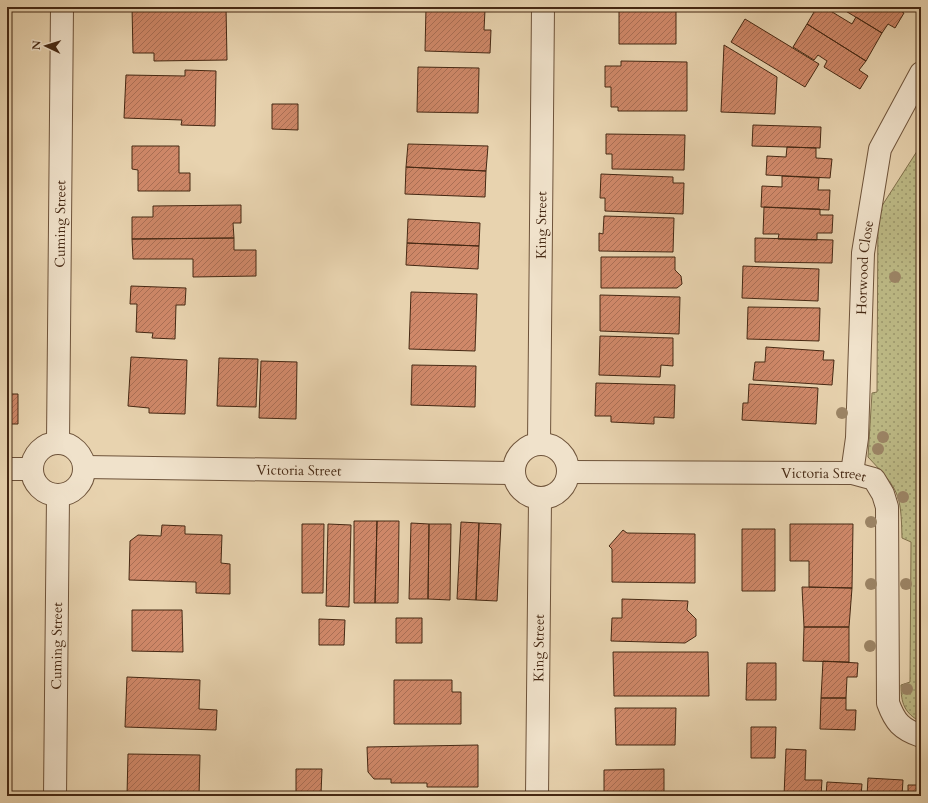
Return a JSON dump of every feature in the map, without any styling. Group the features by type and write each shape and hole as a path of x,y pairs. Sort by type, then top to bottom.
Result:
{"street":[{"name":"Cuming Street","path":"58,442 62,7"},
{"name":"King Street","path":"538,443 544,7"},
{"name":"Horwood Close","path":"852,473 857,438 863,253 880,150 921,73"},
{"path":"58,442 71,445 81,454 85,467 82,481 72,492 58,496 44,492 34,482 31,469 34,455 45,445 58,442"},
{"path":"538,443 554,446 564,454 570,472 566,484 555,496 540,499 529,496 518,486 513,473 515,462 524,449 538,443"},
{"name":"Victoria Street","path":"85,467 513,473"},
{"path":"7,469 31,469"},
{"name":"Victoria Street","path":"570,472 852,473 874,479 883,494 887,507 888,703 894,718 909,732 921,736"},
{"name":"Cuming Street","path":"55,796 58,496"},
{"name":"King Street","path":"537,796 540,499"}],"shaded area":[{"path":"921,145 921,722 915,719 907,711 903,702 901,691 901,685 910,682 911,542 902,538 901,511 899,501 892,485 868,457 872,393 877,392 878,212"}],"building":[{"path":"132,7 226,7 227,60 154,61 154,53 133,53"},
{"path":"619,7 676,7 676,44 619,44"},
{"path":"817,7 824,7 852,24 856,17 882,33 866,61 807,24"},
{"path":"839,7 894,7 904,13 895,28 888,24 882,33"},
{"path":"426,8 485,10 484,30 491,30 490,53 425,51"},
{"path":"745,19 819,64 805,87 731,42"},
{"path":"807,24 866,61 859,70 868,76 860,89 824,67 827,61 818,55 814,60 793,47"},
{"path":"724,45 777,77 775,114 721,112"},
{"path":"7,46 10,46 10,72 7,72"},
{"path":"621,61 687,62 687,111 618,111 618,107 611,107 611,87 605,87 605,66 621,66"},
{"path":"418,67 479,68 478,113 417,112"},
{"path":"185,70 216,71 215,126 181,125 182,120 124,118 126,75 185,76"},
{"path":"272,104 298,104 298,130 272,129"},
{"path":"753,125 821,127 820,148 752,146"},
{"path":"606,134 685,135 684,170 612,169 612,154 606,154"},
{"path":"408,144 488,146 486,171 406,167"},
{"path":"132,146 179,146 179,173 190,173 190,191 138,191 138,170 132,169"},
{"path":"787,147 816,148 816,158 832,159 830,178 766,175 767,156 786,157"},
{"path":"406,167 486,171 485,197 405,194"},
{"path":"601,174 673,177 673,183 684,183 683,214 605,211 605,198 600,198"},
{"path":"782,176 819,178 818,190 830,190 829,210 761,207 762,186 782,187"},
{"path":"241,205 241,223 233,223 234,238 132,239 132,217 153,217 153,206"},
{"path":"764,207 820,209 820,215 833,215 832,233 817,233 817,240 778,239 779,234 763,234"},
{"path":"604,216 674,218 673,252 599,251 599,233 603,234"},
{"path":"408,219 480,223 479,246 407,243"},
{"path":"234,238 234,250 256,250 256,276 193,277 193,259 133,259 132,239"},
{"path":"755,238 833,240 832,263 755,262"},
{"path":"407,243 479,246 478,269 406,265"},
{"path":"601,257 675,257 675,270 681,276 682,284 677,288 601,288"},
{"path":"743,266 819,269 818,301 742,298"},
{"path":"131,286 186,288 185,305 176,305 175,339 152,338 153,333 136,332 137,304 130,304"},
{"path":"411,292 477,294 475,351 409,349"},
{"path":"600,295 680,297 679,334 600,331"},
{"path":"748,307 820,308 819,341 747,339"},
{"path":"600,336 673,338 673,366 661,365 660,377 599,375"},
{"path":"766,347 824,351 823,360 834,360 832,385 753,380 755,362 765,362"},
{"path":"131,357 187,360 185,414 149,413 149,408 128,406"},
{"path":"219,358 258,359 256,407 217,406"},
{"path":"261,361 297,362 296,419 259,418"},
{"path":"412,365 476,366 475,407 411,405"},
{"path":"596,383 675,385 674,418 654,417 654,424 611,422 611,416 595,416"},
{"path":"749,384 818,388 816,424 742,420 743,403 748,403"},
{"path":"7,394 18,394 18,424 7,424"},
{"path":"354,521 377,521 375,603 354,603"},
{"path":"377,521 399,521 398,603 375,603"},
{"path":"461,522 479,523 476,600 457,599"},
{"path":"411,523 429,524 428,599 409,599"},
{"path":"479,523 501,524 497,601 476,600"},
{"path":"302,524 324,524 323,593 302,593"},
{"path":"328,524 351,525 349,607 326,606"},
{"path":"429,524 451,524 450,600 428,599"},
{"path":"790,524 853,524 852,588 809,587 809,561 790,561"},
{"path":"162,525 185,526 185,534 222,535 221,563 230,564 230,594 196,593 196,582 129,580 130,541 138,535 161,536"},
{"path":"742,529 775,529 775,591 742,591"},
{"path":"623,530 627,533 695,534 695,583 612,582 612,549 609,546"},
{"path":"802,587 852,588 849,627 804,627"},
{"path":"622,599 688,601 687,610 696,619 696,636 685,643 611,641 612,618 622,618"},
{"path":"132,610 182,610 183,652 132,651"},
{"path":"396,618 422,618 422,643 396,643"},
{"path":"319,619 345,620 344,645 319,645"},
{"path":"804,627 849,627 849,662 803,661"},
{"path":"613,652 708,652 709,696 614,696"},
{"path":"823,661 858,663 857,677 847,677 846,698 821,698"},
{"path":"747,663 776,663 776,700 746,700"},
{"path":"127,677 200,680 199,709 217,710 216,730 125,727"},
{"path":"394,680 452,680 452,692 461,692 461,724 394,724"},
{"path":"821,698 846,698 846,710 856,710 855,730 820,729"},
{"path":"615,708 676,708 675,745 616,745"},
{"path":"751,727 776,727 775,758 751,758"},
{"path":"478,745 478,787 427,787 427,783 391,783 391,779 374,779 368,772 367,747"},
{"path":"786,749 806,750 805,780 822,780 821,796 784,796"},
{"path":"128,754 200,755 199,796 127,796"},
{"path":"296,769 322,769 321,794 296,794"},
{"path":"664,769 664,796 604,796 604,770"},
{"path":"868,778 903,780 902,796 867,796"},
{"path":"827,782 862,784 861,796 826,796"},
{"path":"908,785 921,785 921,796 908,796"}]}
